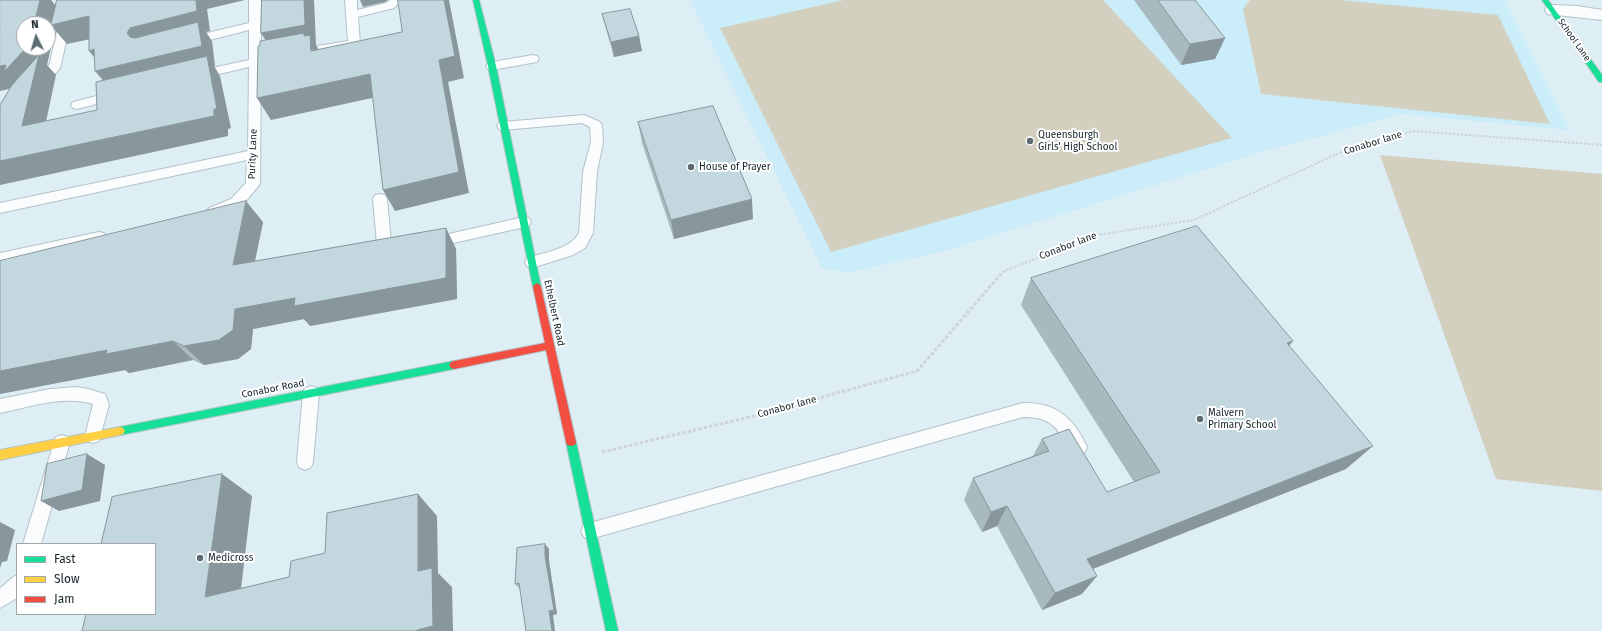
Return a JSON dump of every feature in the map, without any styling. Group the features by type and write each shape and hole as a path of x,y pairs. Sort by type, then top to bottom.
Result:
{"street":[{"name":"Ethelbert Road","path":"476,0 492,66 503,126 612,631"},
{"path":"1549,5 1602,15"},
{"name":"School Lane","path":"1549,5 1602,80"},
{"name":"Conabor Road","path":"0,454 550,346"}],"lane":[{"path":"32,92 54,68 70,0"},
{"name":"Purity Lane","path":"205,214 220,211 236,203 246,194 253,184 255,0"},
{"path":"351,0 354,43"},
{"path":"352,15 390,6 396,0"},
{"path":"179,44 255,26"},
{"path":"185,78 280,56 354,43 368,42"},
{"path":"492,66 533,59"},
{"path":"77,105 131,92"},
{"path":"503,126 584,119 596,125 597,142 590,172 586,233 580,244 568,251 532,262"},
{"path":"0,208 254,154"},
{"path":"380,199 384,244 387,248 395,249 417,246 524,222"},
{"path":"0,259 114,234"},
{"path":"305,462 311,393"},
{"path":"0,406 67,394 91,396 99,399 101,405 93,436"},
{"path":"590,531 1023,410 1038,409 1048,412 1065,425 1086,458"},
{"path":"32,543 62,442"},
{"path":"0,599 13,590 16,586"}],"path":[{"name":"Conabor lane","path":"574,459 754,416 917,371 1004,271 1097,235 1194,220 1339,153 1413,131 1602,145"}],"shaded area":[{"name":"Queensburgh Girls' High School","path":"690,0 1505,0 1570,130 1402,114 1258,153 944,251 848,273 822,268"},
{"path":"844,0 1103,0 1232,138 831,252 720,28"},
{"path":"1250,0 1340,0 1498,15 1550,124 1261,94 1243,9"},
{"path":"1380,155 1602,174 1602,491 1496,479"}],"building":[{"path":"0,0 40,0 36,16 16,16 16,56 19,56 4,72 6,65 0,66"},
{"path":"57,0 196,0 197,11 130,28 127,33 130,37 135,38 198,22 202,46 95,71 94,49 89,51 89,16 56,24 56,16 53,16"},
{"path":"262,0 304,0 305,25 261,33"},
{"path":"398,0 444,0 455,56 439,60 459,172 383,190 370,74 257,98 258,46 260,45 260,41 304,33 304,36 310,35 311,51 402,32"},
{"path":"1158,0 1195,0 1225,38 1190,44"},
{"path":"630,9 639,36 611,42 602,14"},
{"path":"39,56 22,126 97,110 96,82 207,56 217,109 214,109 214,116 0,161 0,105 12,85"},
{"name":"House of Prayer","path":"713,106 752,199 671,220 638,122"},
{"path":"246,201 233,265 446,228 446,278 294,306 295,298 235,309 233,330 219,340 184,346 173,341 106,354 107,350 0,371 0,261"},
{"name":"Malvern Primary School","path":"1197,226 1293,341 1287,343 1373,446 1087,559 1097,576 1055,593 1007,506 991,512 973,478 1049,451 1042,439 1069,429 1107,492 1160,472 1031,278"},
{"path":"87,454 82,490 41,501 47,464"},
{"name":"Medicross","path":"222,474 205,597 289,577 291,561 325,553 327,513 418,494 418,571 432,568 433,626 417,631 82,631 86,615 156,615 156,543 101,543 112,497"},
{"path":"545,544 545,556 554,610 549,611 552,631 526,631 519,583 515,584 517,548"}],"traffic: fast":[{"path":"476,0 492,66 537,287"},
{"path":"1545,0 1602,80"},
{"path":"120,431 454,365"},
{"path":"571,442 612,631"}],"traffic: slow":[{"path":"0,455 120,431"}],"traffic: jam":[{"path":"537,287 571,442"},
{"path":"454,365 549,346"}],"place":[{"name":"Queensburgh Girls' High School","path":"1030,141"},
{"name":"House of Prayer","path":"691,167"},
{"name":"Malvern Primary School","path":"1200,419"},
{"name":"Medicross","path":"200,558"}]}
